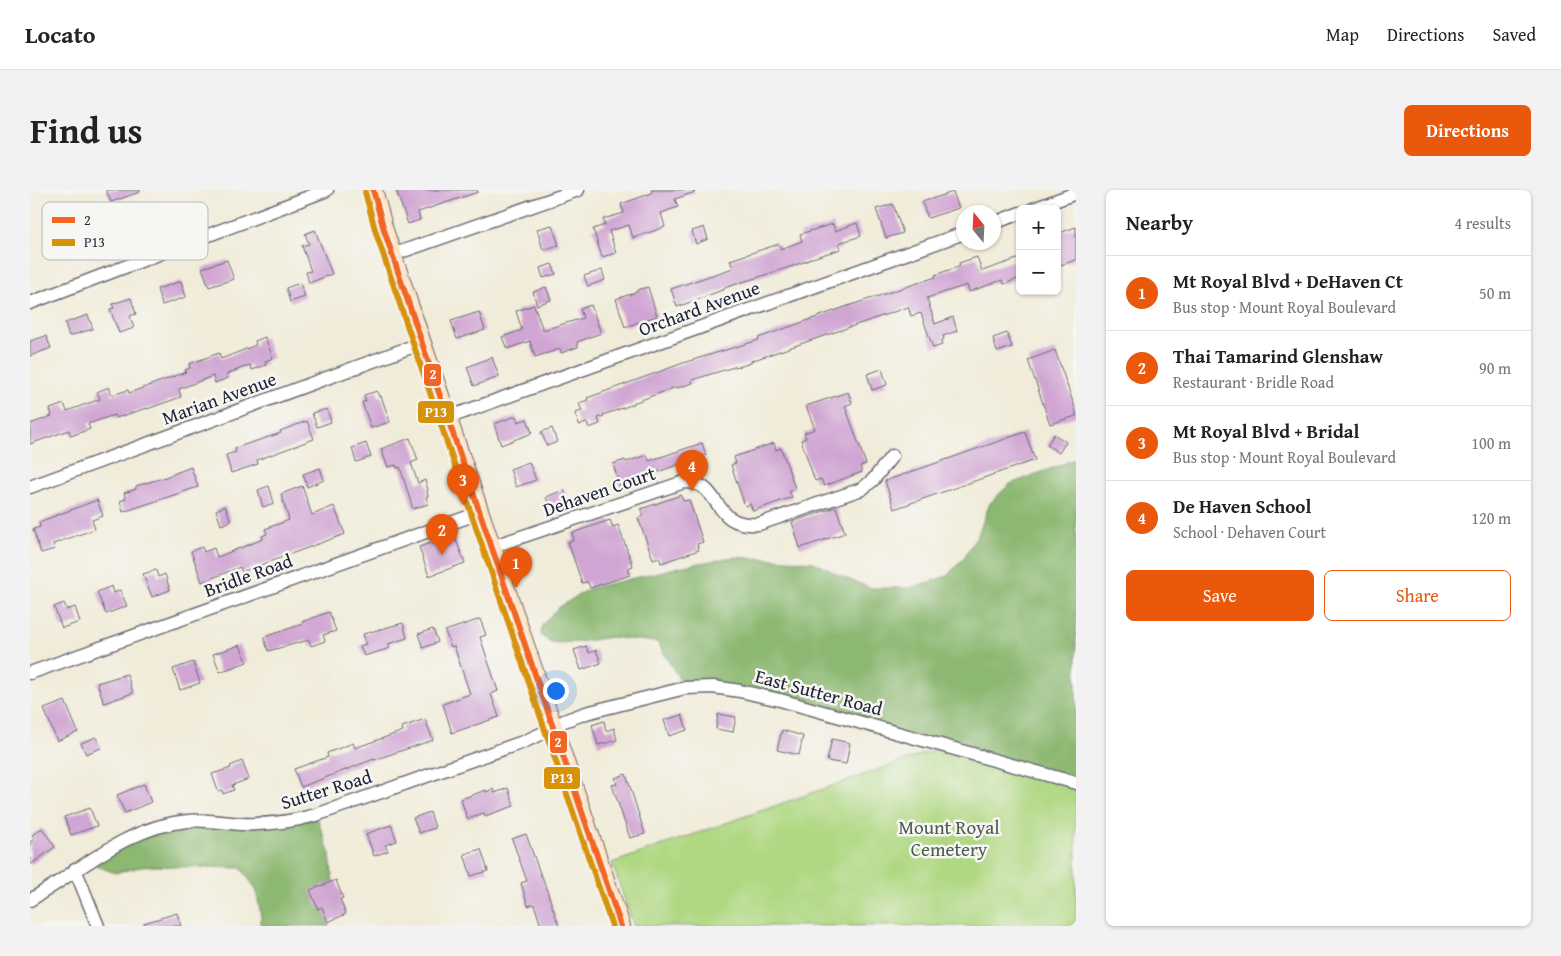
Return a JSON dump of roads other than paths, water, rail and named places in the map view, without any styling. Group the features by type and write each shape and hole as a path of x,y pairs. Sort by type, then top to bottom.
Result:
{"main road":[{"path":"373,190 392,255 621,926"}],"street":[{"path":"208,235 327,190"},
{"path":"392,255 578,190"},
{"path":"1044,205 1076,193"},
{"path":"1001,220 1016,215"},
{"name":"Orchard Avenue","path":"447,418 956,236"},
{"path":"30,302 141,260"},
{"name":"Marian Avenue","path":"30,487 422,343"},
{"name":"Dehaven Court","path":"491,548 684,482 692,482 706,488 724,513 737,523 759,524 862,488 873,480 892,456"},
{"name":"Bridle Road","path":"30,673 479,513"},
{"name":"East Sutter Road","path":"552,728 564,721 586,713 637,699 685,688 713,687 740,690 780,700 1076,783"},
{"name":"Sutter Road","path":"30,900 117,844 155,828 189,821 256,824 316,815 523,742 552,728"},
{"path":"76,869 98,926"}],"place":[{"name":"De Haven School","path":"692,491"},
{"name":"Mt Royal Blvd + Bridal","path":"463,505"},
{"name":"Thai Tamarind Glenshaw","path":"442,555"},
{"name":"Mt Royal Blvd + DeHaven Ct","path":"516,588"}],"park label":[{"name":"Mount Royal Cemetery","path":"949,838"}]}
